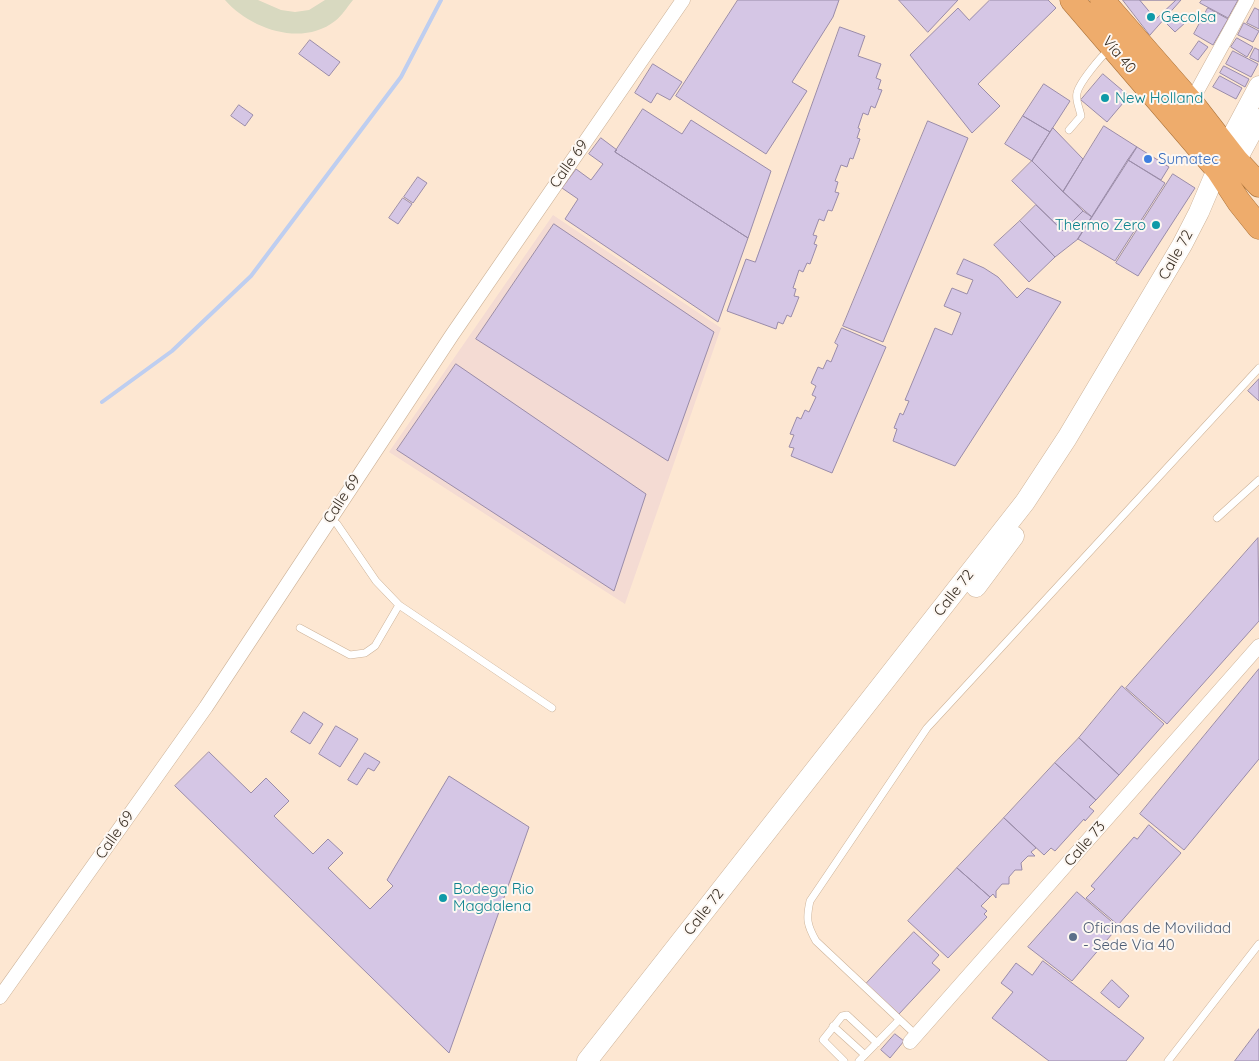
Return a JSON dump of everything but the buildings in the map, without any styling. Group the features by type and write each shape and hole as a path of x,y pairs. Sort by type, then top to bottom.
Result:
{"highway":[{"name":"Vía 40","path":"1072,0 1112,47 1227,165 1259,185"},
{"name":"Vía 40","path":"1102,0 1191,102 1227,165 1239,202 1259,227"}],"main road":[{"name":"Calle 72","path":"604,1061 1004,551 1041,498 1142,338 1211,218 1227,165 1259,86"},
{"name":"Calle 72","path":"587,1061 1025,502 1092,397 1182,246 1227,165 1259,119"}],"street":[{"name":"Calle 69","path":"0,997 206,707 446,343 682,0"},
{"path":"1191,102 1247,0"},
{"name":"Calle 73","path":"913,1039 1259,646"}],"lane":[{"path":"1069,130 1081,116 1076,95 1079,88 1101,57 1112,47"},
{"path":"913,1039 899,1020 816,941 808,927 807,915 810,901 927,728 1259,368"},
{"path":"1217,518 1259,480"},
{"path":"330,518 337,524 376,581 399,605 552,708"},
{"path":"300,628 350,656 365,653 375,646 399,605"},
{"path":"1168,1061 1259,944"},
{"path":"844,1061 823,1042 824,1038 842,1016 847,1016 877,1043"},
{"path":"833,1026 862,1058 899,1020"}],"shaded area":[{"path":"553,215 721,328 625,604 389,452"}],"green space":[{"path":"225,0 258,0 281,10 295,12 309,10 325,0 353,0 338,19 322,29 307,33 292,33 262,26 248,19"}],"waterway":[{"path":"102,402 172,351 251,276 401,77 441,0"}],"place":[{"name":"Gecolsa","path":"1151,17"},
{"name":"New Holland","path":"1105,98"},
{"name":"Sumatec","path":"1148,159"},
{"name":"Thermo Zero","path":"1156,225"},
{"name":"Bodega Rio Magdalena","path":"443,898"},
{"name":"Oficinas de Movilidad - Sede Via 40","path":"1073,937"}]}
